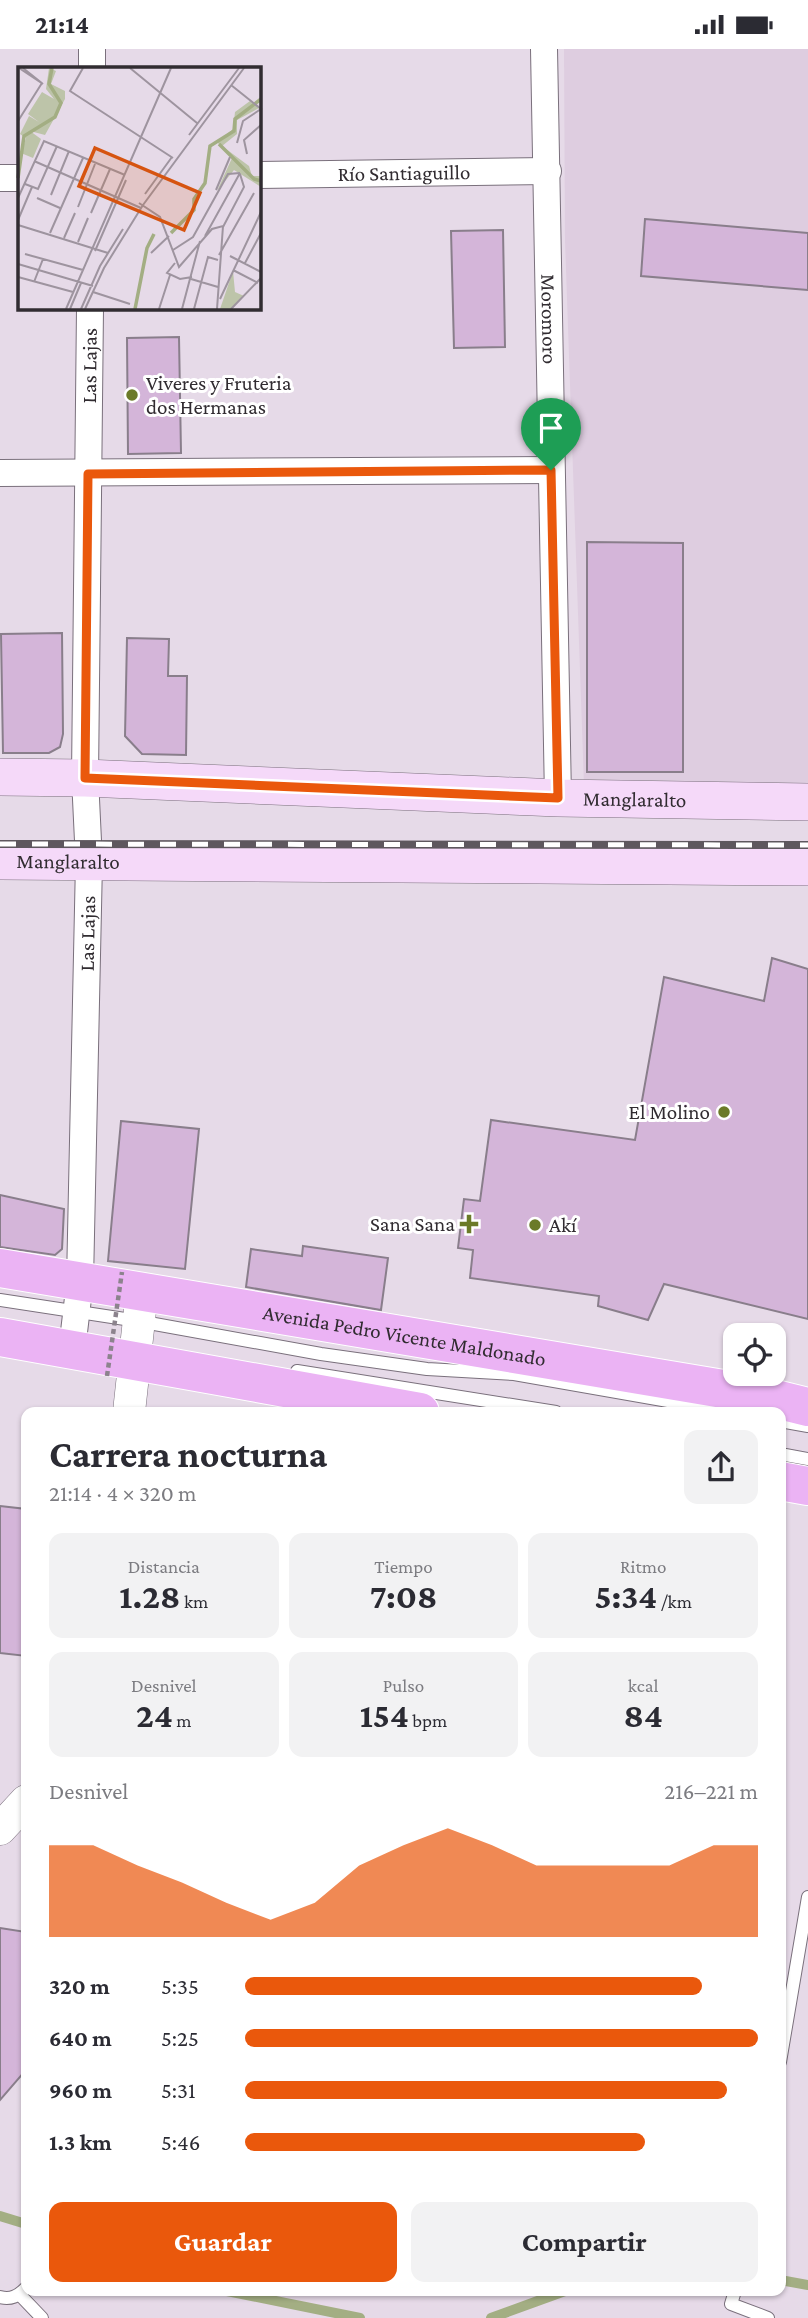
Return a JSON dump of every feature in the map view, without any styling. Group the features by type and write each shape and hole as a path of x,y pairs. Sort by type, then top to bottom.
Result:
{"main road":[{"name":"Manglaralto","path":"0,777 85,778 558,798 808,802"},
{"name":"Manglaralto","path":"0,861 808,867"},
{"name":"Avenida Pedro Vicente Maldonado","path":"0,1268 75,1325 131,1332 402,1407"},
{"name":"Avenida Pedro Vicente Maldonado","path":"0,1337 75,1325 759,1395 808,1407"},
{"path":"786,1482 808,1486"}],"street":[{"path":"92,49 92,67"},
{"name":"Moromoro","path":"544,49 558,798"},
{"name":"Río Santiaguillo","path":"261,176 548,170"},
{"path":"0,179 18,178"},
{"name":"Las Lajas","path":"75,1325 89,862 85,778 90,310"},
{"path":"0,473 551,470"},
{"path":"129,1407 131,1332"},
{"path":"0,1829 21,1806"}],"lane":[{"path":"0,1300 75,1325"},
{"path":"131,1332 414,1367 514,1374 702,1407"},
{"path":"280,1368 525,1407"},
{"path":"786,1422 808,1426"},
{"path":"786,1455 808,1459"},
{"path":"786,2026 808,1896"},
{"path":"0,2297 8,2299 21,2293"},
{"path":"26,2296 42,2318"},
{"path":"733,2297 768,2318"}],"shaded area":[{"path":"564,49 808,49 808,788 584,785 565,241"}],"building":[{"path":"645,219 808,233 808,290 641,276"},
{"path":"503,230 505,347 454,348 451,231"},
{"path":"179,337 181,453 128,454 127,338"},
{"path":"587,542 683,543 683,772 587,772"},
{"path":"62,633 63,734 60,747 49,753 3,753 1,634"},
{"path":"127,638 169,639 168,676 187,676 186,755 142,754 125,736"},
{"name":"El Molino","path":"772,958 808,969 808,1319 664,1284 648,1320 598,1306 599,1296 470,1278 473,1250 458,1248 464,1199 480,1201 491,1120 635,1140 664,977 764,1001"},
{"path":"121,1121 199,1129 185,1269 108,1261"},
{"path":"0,1195 64,1209 62,1249 55,1255 0,1247"},
{"path":"303,1246 388,1258 381,1310 246,1287 251,1249 302,1256"},
{"path":"0,1506 21,1508 21,1655 0,1653"},
{"path":"0,1928 21,1931 21,2076 0,2100"}],"waterway":[{"path":"0,2216 21,2222"},
{"path":"786,2281 808,2285"},
{"path":"252,2296 360,2318"},
{"path":"491,2318 551,2296"}],"railway":[{"path":"0,844 808,845"}],"place":[{"name":"Viveres y Fruteria dos Hermanas","path":"132,395"},
{"name":"El Molino","path":"724,1112"},
{"name":"Sana Sana","path":"469,1224"},
{"name":"Akí","path":"535,1225"}],"route":[{"path":"551,470 558,798 85,778 88,474 551,470"}]}
